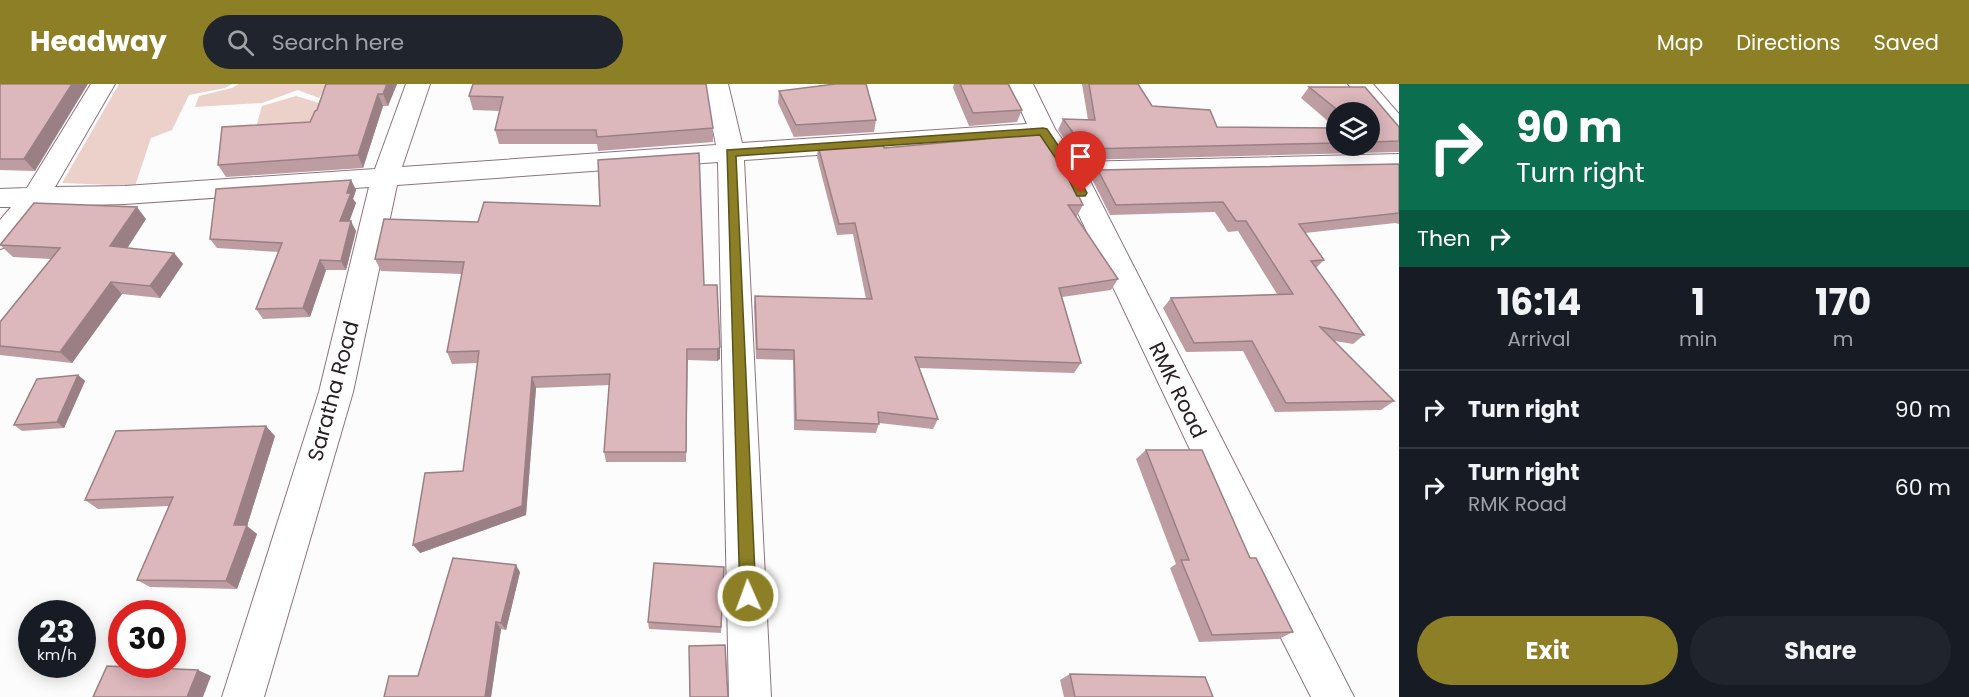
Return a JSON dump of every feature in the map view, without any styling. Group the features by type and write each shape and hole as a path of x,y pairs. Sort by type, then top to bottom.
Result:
{"street":[{"path":"0,239 36,196 103,84"},
{"name":"Saratha Road","path":"243,697 336,392 385,177 418,84"},
{"path":"716,84 731,153 750,697"},
{"name":"RMK Road","path":"1021,84 1043,131 1071,171 1272,580 1333,697"},
{"path":"1360,84 1399,130"},
{"path":"0,198 125,195 1043,131"},
{"path":"1071,171 1399,163"}],"shaded area":[{"path":"119,84 232,84 225,88 189,95 172,130 151,138 135,186 62,183"},
{"path":"239,84 327,84 319,98 298,90 262,103 195,107 199,96 232,88"},
{"path":"296,96 326,105 295,171 242,176 262,106"}],"building":[{"path":"0,84 72,84 24,159 0,159"},
{"path":"326,84 387,84 383,94 378,94 358,155 218,165 222,127 310,122"},
{"path":"473,84 706,84 713,128 597,137 596,130 495,130 503,97 469,96"},
{"path":"835,84 866,84 876,120 796,125 779,91"},
{"path":"960,84 1008,84 1022,110 973,113"},
{"path":"1089,84 1138,84 1152,106 1210,110 1217,127 1326,128 1326,143 1085,149 1063,119 1095,120"},
{"path":"1309,87 1365,87 1378,102 1328,102"},
{"path":"1380,105 1399,127 1399,141 1380,142"},
{"path":"1040,131 1063,163 1083,205 1068,205 1118,279 1059,288 1081,363 915,357 938,419 878,412 879,424 796,420 794,350 757,349 755,296 872,299 855,223 839,224 818,146 882,141 884,148 984,139 982,135"},
{"path":"699,153 704,285 717,285 720,347 717,349 687,349 686,452 604,452 610,374 532,377 522,506 413,545 425,473 463,471 479,351 447,352 464,262 375,259 384,219 478,222 484,202 600,206 598,160"},
{"path":"1399,164 1399,213 1299,224 1324,260 1311,261 1364,335 1320,327 1394,401 1286,403 1252,341 1194,343 1171,298 1293,294 1246,221 1236,221 1223,202 1116,205 1098,170"},
{"path":"351,180 347,193 351,193 340,221 351,221 341,261 320,260 303,308 256,309 282,243 210,239 216,189"},
{"path":"34,203 137,207 110,246 174,253 150,286 111,282 60,352 0,346 0,322 60,248 0,245"},
{"path":"78,375 57,422 14,425 37,379"},
{"path":"266,426 234,525 247,525 226,581 137,580 173,497 85,500 116,431"},
{"path":"1146,450 1202,450 1250,558 1256,558 1293,632 1212,635 1181,560 1189,560"},
{"path":"453,558 516,565 501,623 496,622 485,697 384,697 389,676 418,676"},
{"path":"654,563 724,567 721,627 648,622"},
{"path":"725,645 728,697 690,697 689,646"},
{"path":"107,666 108,678 186,678 186,669 198,670 187,697 93,697"},
{"path":"1070,674 1205,677 1213,697 1075,697"}],"route":[{"path":"748,596 731,153 1043,131 1071,171 1081,193"}]}
